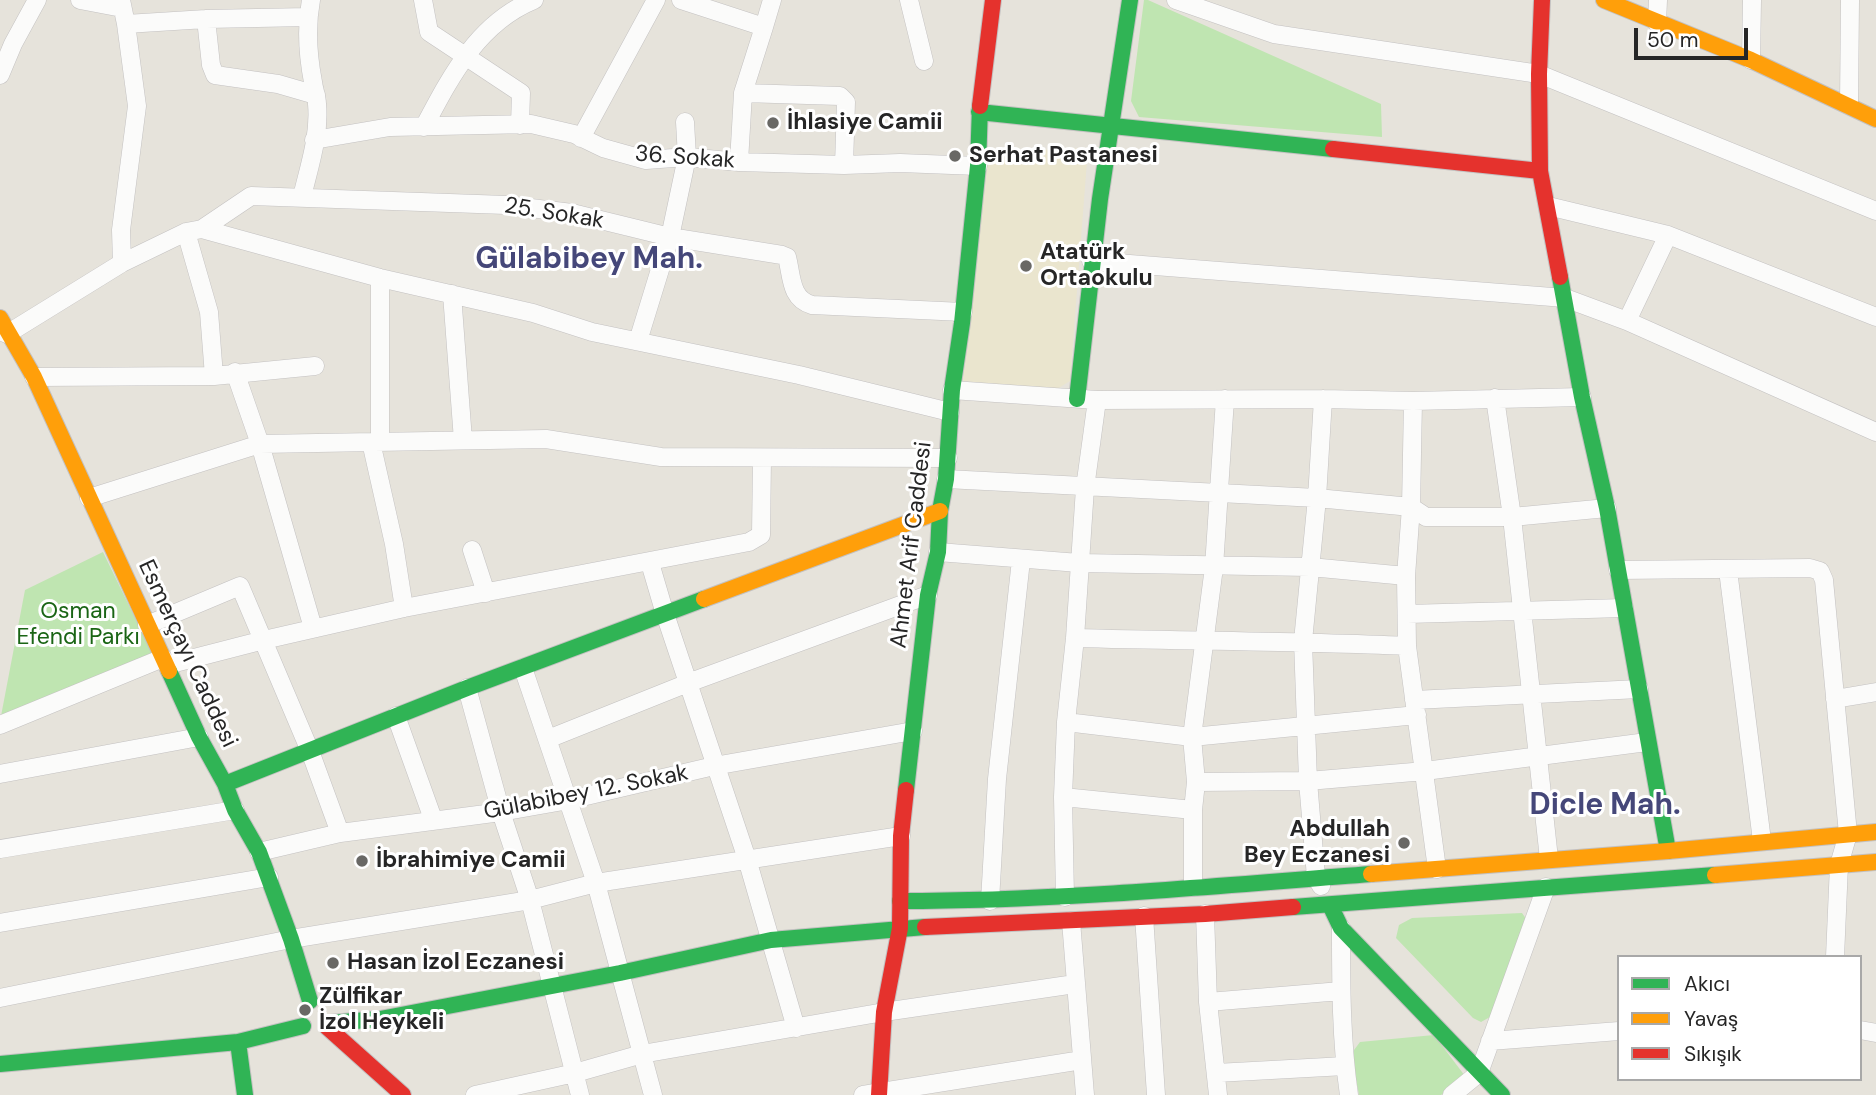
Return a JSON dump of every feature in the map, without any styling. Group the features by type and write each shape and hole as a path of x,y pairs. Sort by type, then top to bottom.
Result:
{"street":[{"path":"0,75 37,0"},
{"path":"80,0 123,11 206,19 310,9 317,125 302,197"},
{"path":"424,127 465,54 497,20 534,0"},
{"path":"581,138 656,0"},
{"path":"681,0 764,27"},
{"path":"739,162 743,93 772,0"},
{"path":"909,0 924,61"},
{"name":"Ahmet Arif Caddesi","path":"874,1094 884,1012 900,929 901,836 928,595 938,552 952,390 978,166 979,112 993,0"},
{"path":"1077,399 1091,261 1130,0"},
{"path":"1176,0 1274,34 1539,74 1876,211"},
{"path":"1542,0 1539,74 1540,171 1607,508 1668,851"},
{"path":"1604,0 1751,60 1876,119"},
{"path":"1657,23 1658,0"},
{"path":"1751,60 1752,0"},
{"path":"1849,105 1850,0"},
{"path":"427,2 429,32 522,93 520,125"},
{"path":"122,263 121,230 137,106 123,11"},
{"path":"206,19 211,65 215,75 278,84 316,95"},
{"path":"743,93 839,96 846,102 844,165"},
{"path":"979,112 1540,171"},
{"path":"638,341 670,237 687,157 685,122"},
{"name":"36. Sokak","path":"314,140 390,127 531,124 646,160 687,157 739,162 978,166"},
{"name":"25. Sokak","path":"2,331 122,263 194,230 251,196 506,205 572,213 670,237 748,248 787,257 793,286 802,302 963,312"},
{"path":"1548,206 1668,235 1876,317"},
{"path":"214,376 209,312 194,230 380,278 533,313 592,332 799,375 950,412"},
{"path":"1627,321 1668,235"},
{"path":"1091,261 1565,298 1627,321 1876,432"},
{"path":"380,278 375,441 404,608"},
{"path":"452,293 463,440"},
{"name":"Esmerçayı Caddesi","path":"2,331 34,377 199,737 225,785 234,810 258,852 291,939 324,1013"},
{"path":"34,377 214,376 315,366"},
{"path":"235,372 260,444 313,628"},
{"path":"952,390 1097,400 1413,401 1583,397"},
{"path":"1495,398 1512,517 1549,859"},
{"path":"1193,887 1193,810 1196,782 1192,737 1214,567 1225,399"},
{"path":"1323,399 1317,499 1303,641 1308,782 1316,877 1342,929 1502,1095"},
{"path":"1065,897 1063,797 1066,722 1075,638 1085,488 1097,400"},
{"path":"1413,401 1411,507 1406,576 1407,646 1437,869"},
{"path":"89,498 260,444 546,439 661,457 948,458"},
{"path":"0,725 165,662 404,608 749,542 761,535 762,458"},
{"path":"946,479 1317,499 1411,507 1426,517 1512,517 1607,508"},
{"path":"225,785 467,688 940,511"},
{"path":"472,550 486,593"},
{"path":"938,552 1079,564 1310,567 1406,576"},
{"path":"990,901 997,779 1021,560"},
{"path":"650,563 747,859 796,1028"},
{"path":"1618,570 1810,568 1820,571 1824,580 1848,834 1839,865 1835,955"},
{"path":"1728,570 1762,841"},
{"path":"147,625 240,586 310,751 340,833"},
{"path":"548,738 688,683 928,595"},
{"path":"1407,614 1624,608"},
{"path":"1075,638 1204,642 1303,641 1407,646"},
{"path":"523,668 596,883 653,1095"},
{"path":"467,688 501,812 530,900 580,1095"},
{"path":"1066,722 1192,737 1307,726 1415,707 1532,694 1639,689"},
{"path":"1835,699 1876,692"},
{"path":"396,716 433,819"},
{"name":"Gülabibey 12. Sokak","path":"258,852 340,833 501,812 569,800 715,766 913,731"},
{"path":"0,774 199,737"},
{"path":"1196,782 1308,782 1425,771 1647,742"},
{"path":"1063,797 1193,810"},
{"path":"0,849 234,810"},
{"path":"900,901 990,901 1065,897 1668,851 1876,832"},
{"path":"0,998 291,939 530,900 596,883 901,836"},
{"path":"324,1013 314,1032 300,1021 301,1009 380,1019 620,973 771,940 900,929 1205,914 1876,862"},
{"path":"0,923 269,877"},
{"path":"1452,1095 1479,1073 1546,887"},
{"path":"1205,914 1208,1002 1218,1095"},
{"path":"1144,916 1156,1095"},
{"path":"1071,921 1085,1095"},
{"path":"1342,929 1341,991 1349,1095"},
{"path":"475,1095 575,1073 642,1054 884,1012 1075,984"},
{"path":"1208,1002 1341,991"},
{"path":"324,1013 403,1095"},
{"path":"0,1064 238,1042 303,1026"},
{"path":"1490,1041 1617,1031"},
{"path":"238,1042 245,1095"},
{"path":"874,1094 1082,1060"},
{"path":"1216,1073 1345,1066"}],"shaded area":[{"name":"Atatürk Ortaokulu","path":"1088,148 1070,381 1057,389 963,381 985,152"}],"green space":[{"path":"1144,0 1381,104 1382,137 1139,117 1131,101"},
{"name":"Osman Efendi Parkı","path":"103,552 152,653 1,716 25,590"},
{"path":"1522,913 1529,923 1490,1017 1481,1022 1473,1018 1396,938 1399,925 1412,918"},
{"path":"1434,1035 1465,1076 1441,1095 1359,1095 1351,1054 1360,1042"}],"traffic: fast":[{"path":"1077,399 1100,199 1130,0"},
{"path":"906,790 928,595 938,552 940,511 946,479 952,390 962,323 978,166 980,106"},
{"path":"979,112 1333,149"},
{"path":"1560,277 1582,397 1607,508 1668,851"},
{"path":"225,784 467,688 704,599"},
{"path":"169,671 199,737 225,784 235,810 259,852 291,939 310,1001"},
{"path":"900,901 1077,896 1371,874"},
{"path":"1293,907 1715,875"},
{"path":"1330,905 1341,928 1502,1095"},
{"path":"330,1023 380,1019 620,973 771,940 925,927"},
{"path":"0,1064 238,1042 303,1026"},
{"path":"238,1042 245,1095"}],"traffic: slow":[{"path":"1604,0 1751,60 1876,119"},
{"path":"0,318 34,377 169,671"},
{"path":"704,599 940,511"},
{"path":"1371,874 1876,832"},
{"path":"1715,875 1876,862"}],"traffic: jam":[{"path":"980,106 993,0"},
{"path":"1542,0 1539,74 1540,171 1560,277"},
{"path":"1333,149 1540,171"},
{"path":"879,1095 884,1012 900,928 901,836 906,790"},
{"path":"925,927 1205,914 1293,907"},
{"path":"327,1027 403,1095"}],"place":[{"name":"İhlasiye Camii","path":"773,123"},
{"name":"Serhat Pastanesi","path":"955,156"},
{"name":"Atatürk Ortaokulu","path":"1026,266"},
{"name":"Abdullah Bey Eczanesi","path":"1404,843"},
{"name":"İbrahimiye Camii","path":"362,861"},
{"name":"Hasan İzol Eczanesi","path":"333,963"},
{"name":"Zülfikar İzol Heykeli","path":"305,1010"}],"district":[{"name":"Gülabibey Mah.","path":"589,260"},
{"name":"Dicle Mah.","path":"1605,806"}]}
